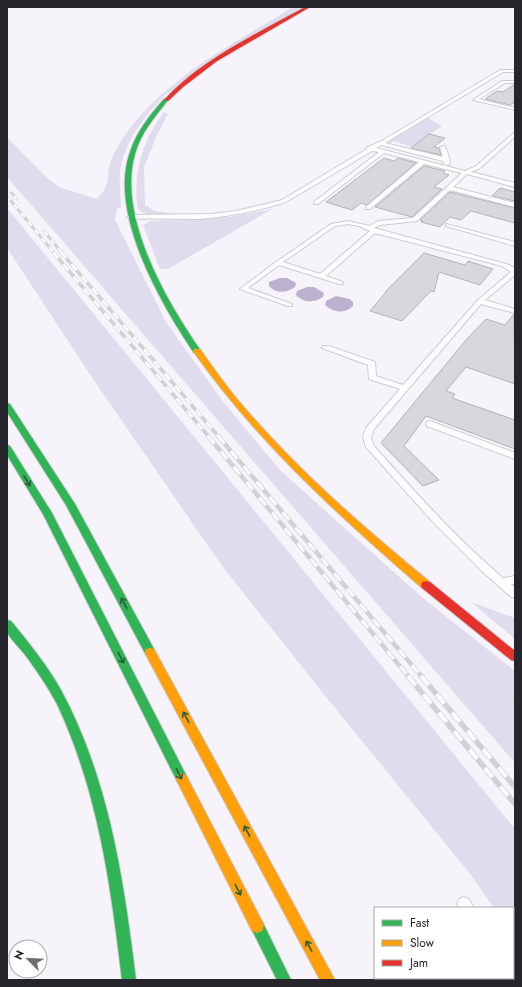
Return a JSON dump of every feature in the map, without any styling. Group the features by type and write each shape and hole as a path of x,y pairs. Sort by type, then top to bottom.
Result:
{"main road":[{"path":"308,7 207,66 181,86 155,112 143,128 136,144 128,172 126,194 130,217 146,263 159,291 177,321 216,378 254,424 301,474 406,569 515,657"},
{"path":"7,406 70,504 328,980"},
{"path":"7,448 47,512 284,980"},
{"path":"7,624 36,659 52,683 82,746 95,784 105,825 123,932 129,980"}],"lane":[{"path":"130,217 205,216 259,209 284,201 369,148 502,71 515,71"},
{"path":"483,82 508,88"},
{"path":"515,82 504,82 475,100 515,109"},
{"path":"322,277 378,223 415,220 466,172 478,167 515,134"},
{"path":"379,143 447,160"},
{"path":"443,147 447,160 447,168"},
{"path":"369,148 515,185"},
{"path":"316,203 382,152"},
{"path":"368,208 423,162"},
{"path":"450,188 515,205"},
{"path":"290,305 243,289 338,223 352,223 372,230 504,265 515,271 480,301 370,428 367,437 370,447 435,519 487,570 515,594"},
{"path":"448,225 515,244"},
{"path":"278,264 341,283"},
{"path":"480,301 515,311"},
{"path":"326,348 372,364 372,377 406,388"},
{"path":"430,424 515,456"},
{"path":"502,582 515,580"}],"path":[{"path":"7,143 58,193 122,217 130,217"},
{"path":"406,569 403,594 515,706"}],"shaded area":[{"path":"293,7 301,7 166,94 143,120 131,140 122,162 120,173 121,207 117,209 115,220 166,322 224,403 281,471 424,599 515,671 515,763 7,177 7,137 45,176 59,187 97,199 107,184 111,160 124,136 141,115 160,96 202,63"},
{"path":"164,112 168,114 158,133 144,167 145,205 155,211 184,215 154,215 138,209 137,183 141,158 150,134"},
{"path":"428,118 442,126 412,147 394,141 390,143 388,142"},
{"path":"7,208 515,829 515,939 514,907 493,907 471,875 222,566 95,382 7,248"},
{"path":"272,209 168,269 160,269 143,225 150,221 230,217"},
{"path":"280,278 287,278 296,283 295,287 282,292 272,289 269,286 269,282"},
{"path":"307,287 314,287 324,293 323,297 313,301 302,300 296,295 297,291"},
{"path":"336,296 350,299 353,302 353,306 350,309 339,312 328,308 325,305 326,301"},
{"path":"471,602 515,618 515,639"}],"building":[{"path":"515,84 515,102 510,105 485,99 497,91 503,92"},
{"path":"429,134 445,138 434,147 439,148 441,155 411,148"},
{"path":"384,158 394,161 398,158 416,163 367,205 361,203 352,210 326,202"},
{"path":"424,166 445,171 443,173 449,175 434,187 442,189 412,217 375,207"},
{"path":"500,188 515,192 515,201 492,196"},
{"path":"450,192 515,208 515,223 471,211 461,220 450,217 440,227 421,222 423,221 420,220"},
{"path":"424,253 465,265 468,261 493,269 480,285 439,272 434,292 431,291 402,321 370,311 385,292"},
{"path":"514,314 515,384 466,367 446,391 455,394 452,398 515,420 515,449 426,416 404,446 439,480 423,486 381,443 466,340 486,319 505,325"}],"railway":[{"path":"7,188 17,199"},
{"path":"7,196 54,253"},
{"path":"44,231 62,253"},
{"path":"53,252 209,437"},
{"path":"61,252 219,437"},
{"path":"208,436 409,677"},
{"path":"218,436 422,677"},
{"path":"408,676 515,804"},
{"path":"421,676 515,787"}],"traffic: fast":[{"path":"166,100 150,118 139,136 132,154 128,172 128,191 136,230 148,265 167,303 197,351"},
{"path":"7,406 70,504 150,652"},
{"path":"7,448 47,513 182,779"},
{"path":"7,624 37,662 50,682 77,737 89,770 108,839 120,909 129,980"},
{"path":"257,926 284,980"}],"traffic: slow":[{"path":"197,351 221,384 274,447 333,504 426,585"},
{"path":"150,652 328,980"},
{"path":"182,779 257,926"}],"traffic: jam":[{"path":"166,100 216,60 308,7"},
{"path":"426,585 515,657"}]}
